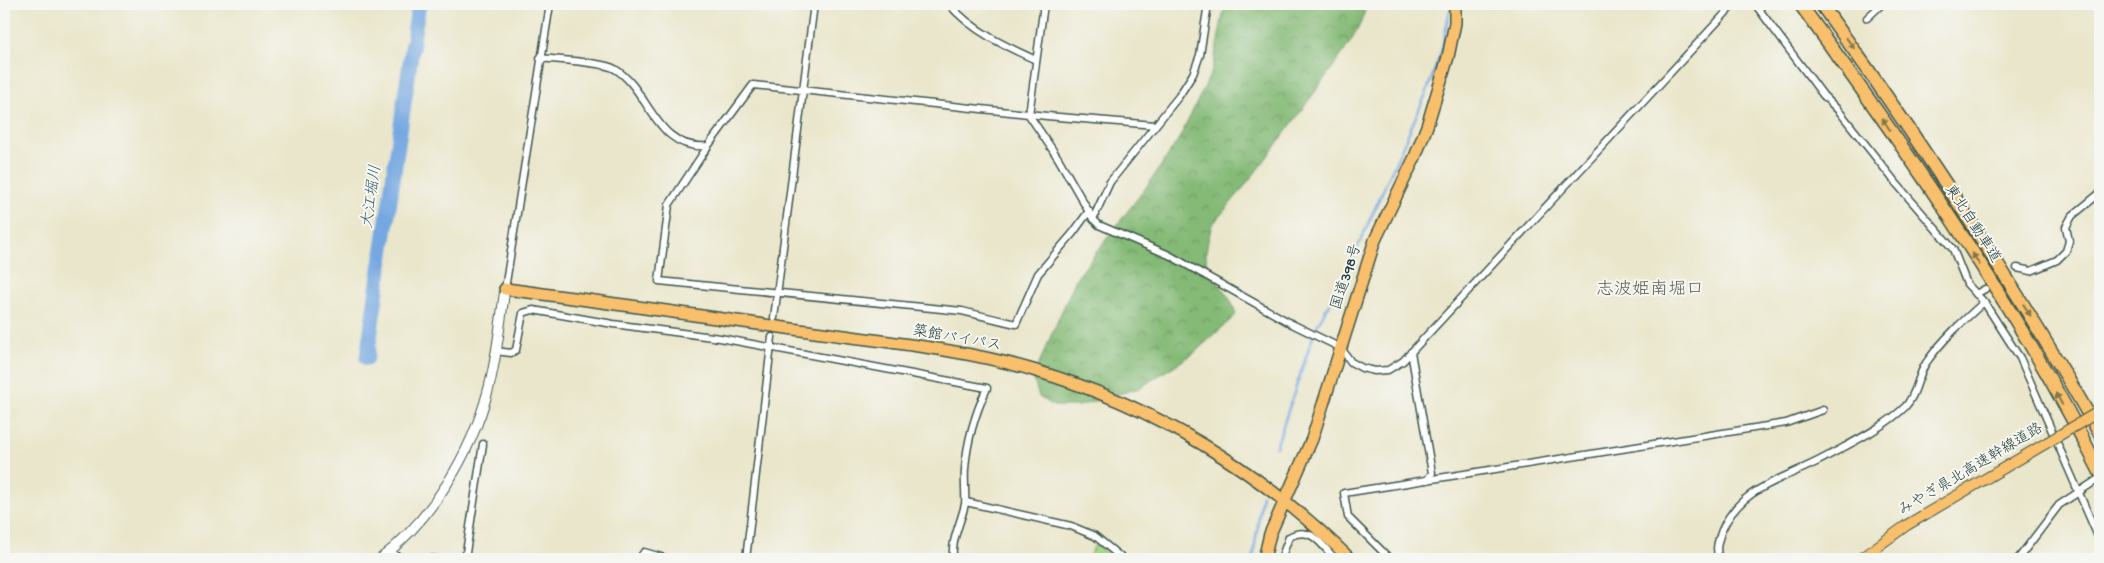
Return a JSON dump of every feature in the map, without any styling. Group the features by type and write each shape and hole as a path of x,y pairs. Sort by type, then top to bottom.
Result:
{"highway":[{"name":"国道398号","path":"1264,559 1270,534 1312,439 1375,240 1415,157 1427,126 1448,57 1455,23 1455,4"},
{"name":"東北自動車道","path":"1800,4 1865,92 1952,221 2030,348 2100,472"},
{"name":"東北自動車道","path":"1821,4 1878,82 1964,208 2045,338 2100,434"},
{"name":"築館バイパス","path":"505,289 932,349 1031,369 1110,397 1179,430 1236,464 1285,500 1350,559"}],"main road":[{"name":"みやぎ県北高速幹線道路","path":"1860,559 1907,525 2100,411"}],"street":[{"path":"380,559 390,552 424,514 451,477 481,413 496,351 540,58 550,4"},
{"path":"774,318 814,4"},
{"path":"949,4 971,24 997,42 1036,60"},
{"path":"1044,4 1029,114 1093,219 1099,225 1168,255 1341,348 1350,362 1375,371 1388,370 1403,361 1734,4"},
{"path":"1093,219 1110,182 1179,96 1193,74 1200,55 1208,4"},
{"path":"1754,4 1823,95 1839,111 1896,183 1953,249 1967,284 1984,302 2020,358 2100,541"},
{"path":"1867,18 1882,4"},
{"path":"540,58 613,67 638,90 653,118 663,128 688,144 708,146"},
{"path":"1089,212 1073,234 1038,274 1016,324 962,311 659,281 669,205 708,146 753,84 802,91 1155,125"},
{"path":"2017,268 2031,271 2057,260 2066,251 2069,240 2066,226 2072,216 2100,193"},
{"path":"1976,294 1985,290"},
{"path":"1719,559 1717,544 1728,517 1748,495 1766,483 1823,458 1886,422 1899,412 1915,392 1925,365 1941,343 1984,302"},
{"path":"496,351 511,353 516,350 522,316 529,310 613,324 720,338 770,349 987,388 976,414 966,452 964,493 966,502 952,548 953,559"},
{"path":"746,559 772,337"},
{"path":"1411,352 1432,473 1427,480"},
{"path":"1390,559 1348,517 1344,493 1786,423 1823,410"},
{"path":"465,559 483,444"},
{"path":"2018,559 2059,505 2100,478"},
{"path":"966,502 1071,526 1095,536 1123,559"},
{"path":"1281,559 1289,538 1299,532 1310,534 1335,559"},
{"path":"390,552 402,559"},
{"path":"639,559 644,552 668,559"},
{"path":"418,559 435,559"}],"green space":[{"path":"1225,4 1366,4 1359,26 1346,48 1292,124 1212,225 1206,250 1207,264 1234,307 1236,315 1193,354 1139,388 1079,406 1054,406 1039,397 1033,377 1076,279 1150,182 1179,139 1212,71"},
{"path":"1095,545 1116,559 1088,559"}],"waterway":[{"name":"大江堀川","path":"414,33 419,4"},
{"path":"1276,447 1316,327 1343,280 1426,94 1441,52 1450,9"},
{"name":"大江堀川","path":"367,358 413,42"},
{"path":"1253,559 1262,495"}],"district":[{"name":"志波姫南堀口","path":"1650,290"}]}
